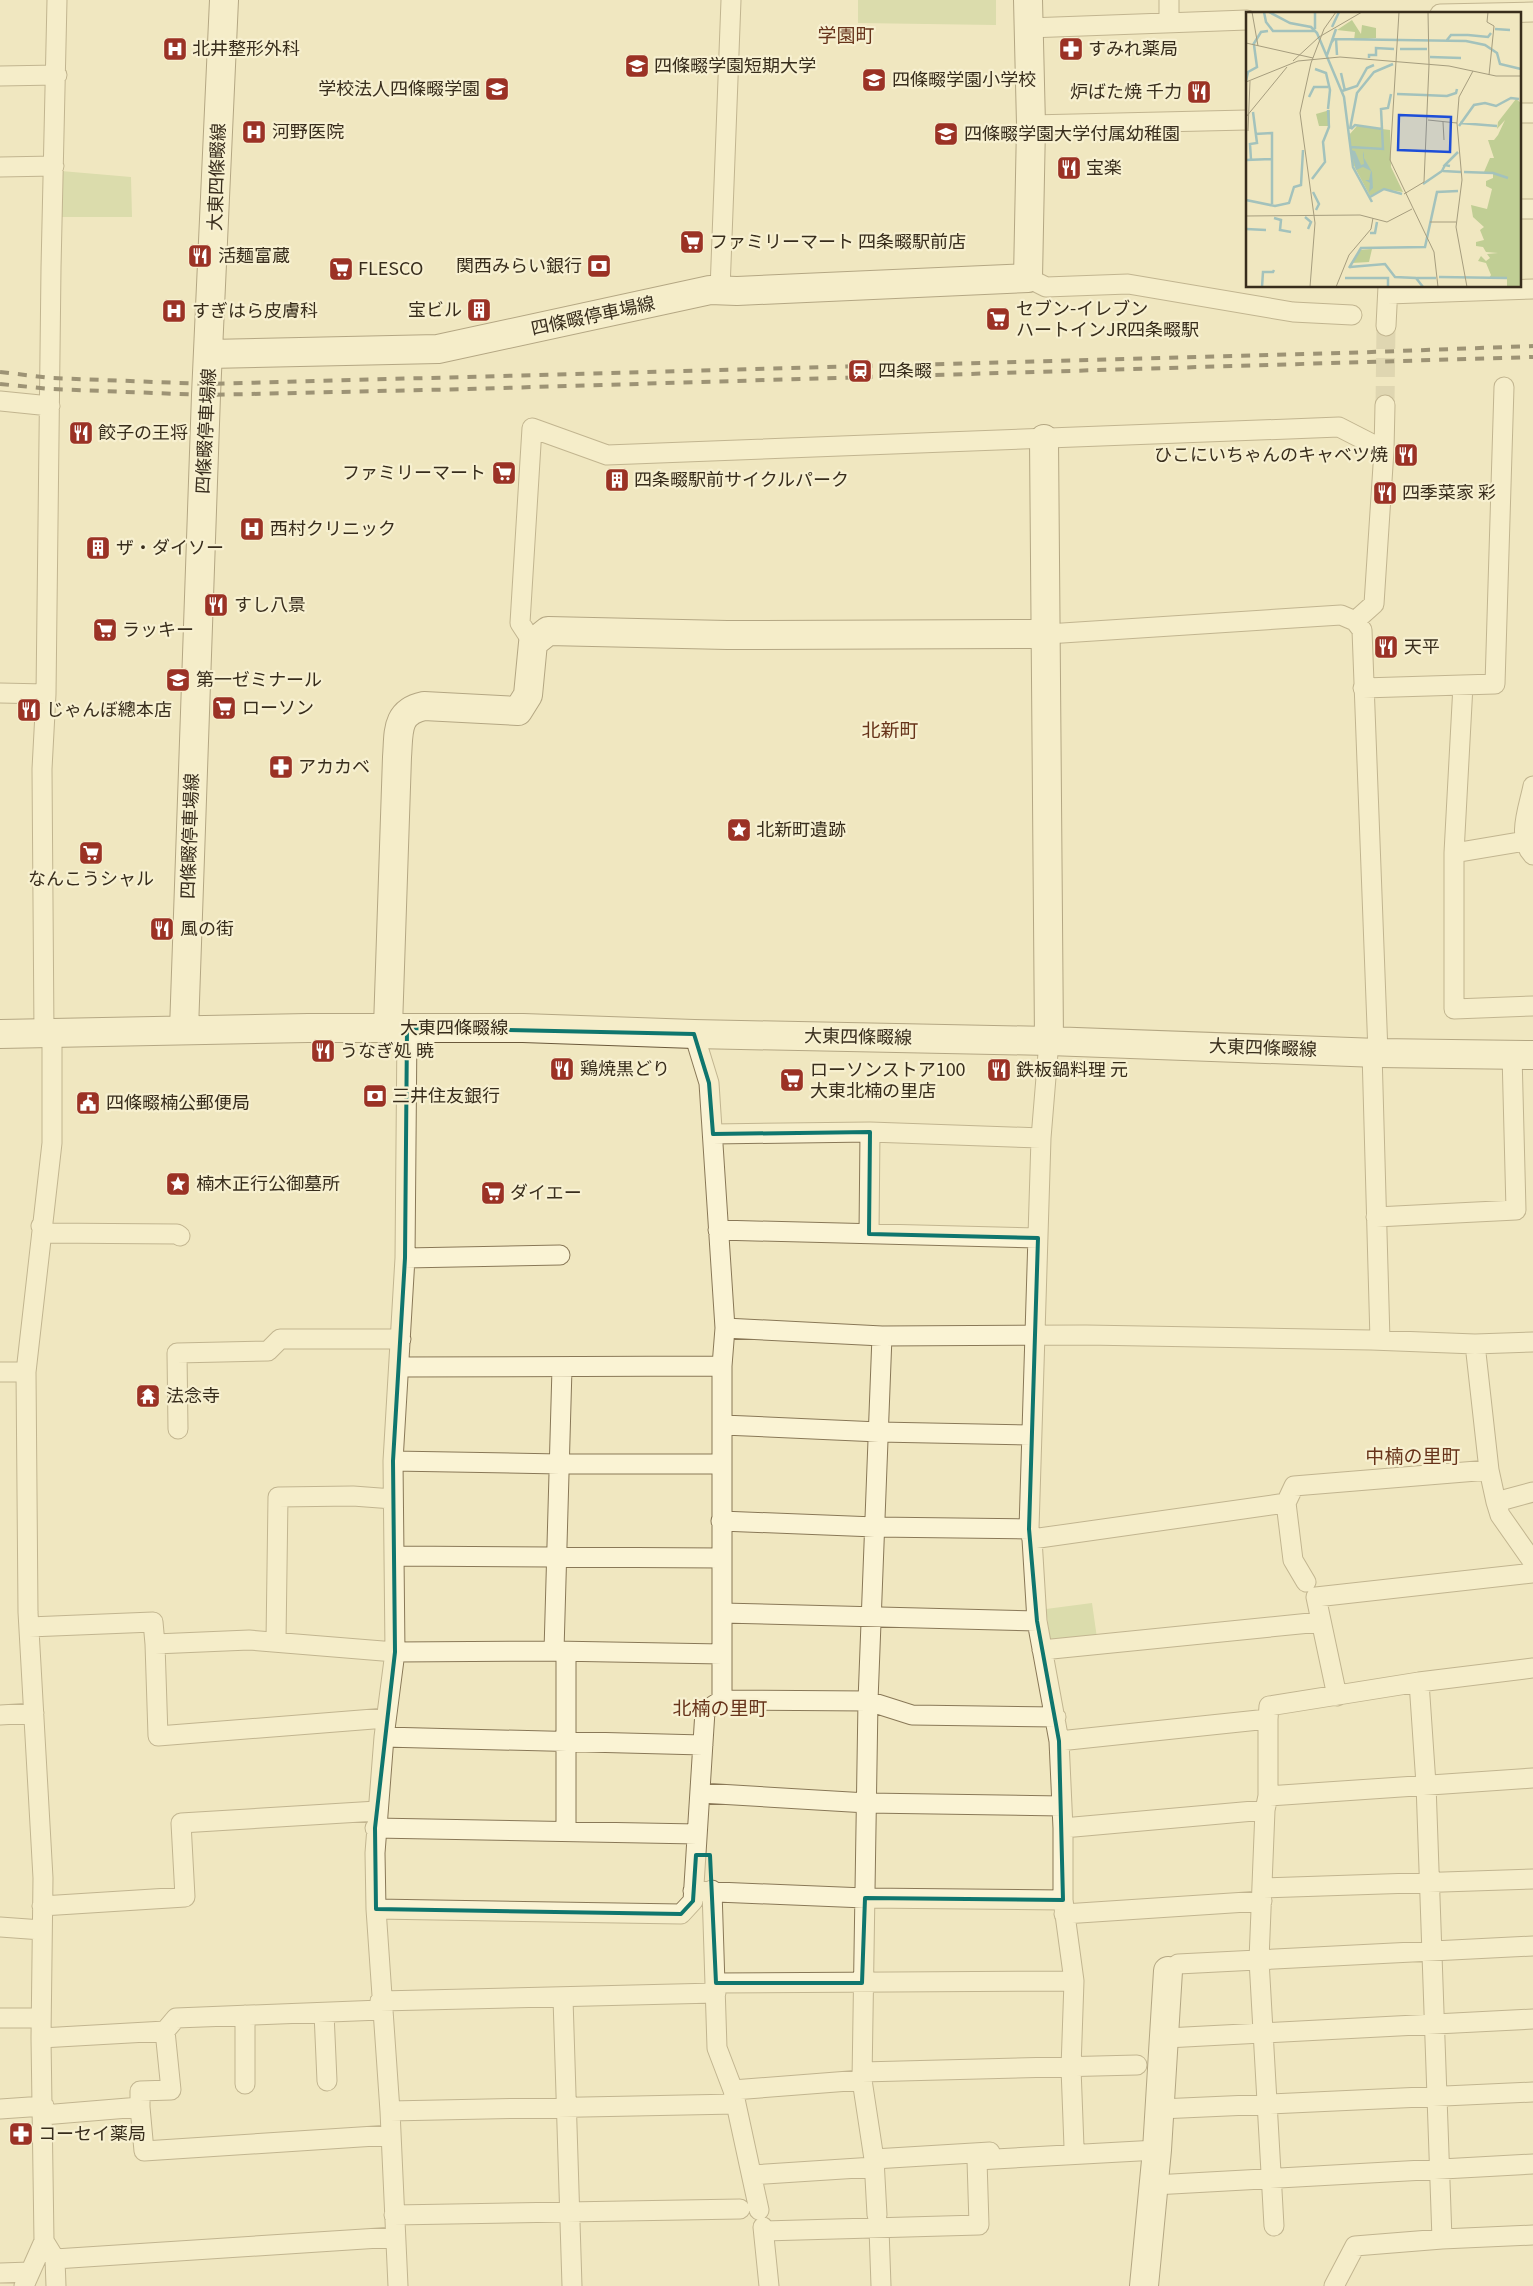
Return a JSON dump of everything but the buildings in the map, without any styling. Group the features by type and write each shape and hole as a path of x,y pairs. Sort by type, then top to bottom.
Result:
{"main road":[{"name":"大東四條畷線","path":"209,354 224,0"},
{"path":"1028,0 1030,125 1028,278"},
{"name":"四條畷停車場線","path":"184,1030 187,889 209,354 438,350 710,290 737,291 1028,278"},
{"path":"1044,439 1049,1041"},
{"path":"398,1028 397,758 402,718 412,708 424,706 518,711 528,695 533,643 548,631 727,635 1047,634"},
{"name":"大東四條畷線","path":"184,1030 523,1028 1522,1055"},
{"path":"0,1034 184,1030"},
{"path":"1144,2286 1154,2185 1146,2147 1160,2108 1166,2038 1168,1970"}],"street":[{"path":"0,2273 27,2279 44,2241 41,2038 43,1878 29,1627 26,1372 41,1226 52,1143 42,769 46,694 51,268 57,75 57,0"},
{"path":"720,290 732,0"},
{"path":"1169,0 1169,22"},
{"path":"1520,12 1533,12"},
{"path":"1028,28 1246,20"},
{"path":"0,76 57,75"},
{"path":"1520,113 1533,113"},
{"path":"1030,125 1246,120"},
{"path":"0,167 54,166"},
{"path":"1520,209 1533,209"},
{"path":"1028,278 1046,287 1128,284 1292,312 1352,315"},
{"path":"1386,326 1388,290 1533,289"},
{"path":"1363,688 1495,684 1504,386"},
{"path":"0,401 50,406"},
{"path":"1354,620 1374,604 1385,406"},
{"path":"533,643 520,623 532,428 607,455 1339,427 1384,450"},
{"path":"1047,634 1341,615 1354,620 1362,630 1375,1052 1376,1217 1380,1340"},
{"path":"1463,685 1454,853 1454,1009 1533,1006"},
{"path":"0,693 46,694"},
{"path":"1454,853 1529,840 1533,786"},
{"path":"398,1028 405,1258 393,1460 395,1652 376,1820 376,1909 381,2005 390,2111 398,2286"},
{"path":"694,1034 709,1083 725,1328 722,1366 722,1700"},
{"path":"1049,1041 1041,1138 1031,1435 1030,1534 1037,1621 1059,1741 1063,1828 1063,1907 1074,1981 1071,2068 1074,2147"},
{"path":"1376,1217 1516,1210 1525,1187 1522,1055"},
{"path":"712,1134 870,1132 1041,1138"},
{"path":"869,1234 870,1132"},
{"path":"41,1226 45,1232 177,1234 180,1236"},
{"path":"718,1230 1038,1238"},
{"path":"405,1258 560,1255"},
{"path":"725,1328 882,1336 1034,1337 1086,1335 1380,1340 1474,1344 1533,1342"},
{"path":"881,2286 874,2163 862,2076 862,1983 868,1701 882,1336"},
{"path":"178,1429 177,1353 268,1350 280,1339 401,1340"},
{"path":"1474,1344 1489,1470 1496,1502 1500,1514 1533,1562"},
{"path":"399,1367 562,1368 722,1366"},
{"path":"562,1368 556,1557 565,1742 566,1832"},
{"path":"0,1372 26,1372"},
{"path":"723,1425 879,1432 1031,1435"},
{"path":"393,1460 560,1464 722,1464"},
{"path":"1306,1582 1293,1560 1286,1503 1294,1486 1489,1470"},
{"path":"1496,1502 1533,1492"},
{"path":"276,1641 278,1497 353,1496 393,1499"},
{"path":"721,1521 1030,1534 1286,1503"},
{"path":"394,1556 721,1558"},
{"path":"1337,1696 1316,1597 1533,1574"},
{"path":"722,1613 1037,1621"},
{"path":"29,1627 153,1622 158,1736 385,1728 565,1742 704,1745"},
{"path":"1042,1650 1320,1622"},
{"path":"155,1644 276,1641 395,1652 560,1651 722,1654"},
{"path":"1274,2226 1259,1960 1269,1706 1419,1682 1533,1668"},
{"path":"1419,1682 1426,1784 1442,2239"},
{"path":"769,2286 762,2223 752,2175 734,2097 718,2048 716,1988 697,1834 705,1711 722,1700 868,1701 912,1715 1056,1717"},
{"path":"0,1716 34,1713"},
{"path":"1059,1741 1268,1719"},
{"path":"1063,1828 1426,1784 1533,1778"},
{"path":"701,1793 867,1803 1061,1806"},
{"path":"42,1906 185,1897 181,1823 376,1820 566,1832 697,1834"},
{"path":"376,1909 681,1914 703,1891 1063,1907 1429,1881 1533,1879"},
{"path":"0,1927 42,1930"},
{"path":"1168,1970 1178,1964 1533,1946"},
{"path":"391,2135 144,2151 140,2091 171,2090 165,2031 176,2018 324,2012 381,2005 563,1998 716,1988 862,1983 1074,1981"},
{"path":"563,1998 568,2106 572,2286"},
{"path":"324,2012 327,2082"},
{"path":"245,2015 246,2084"},
{"path":"0,2018 41,2018"},
{"path":"1166,2038 1533,2019"},
{"path":"41,2038 165,2031"},
{"path":"390,2111 568,2106 734,2097 862,2076 1137,2065"},
{"path":"1160,2108 1533,2092"},
{"path":"0,2109 43,2111 140,2107"},
{"path":"752,2175 1074,2147 1146,2147"},
{"path":"762,2223 878,2221 979,2225 976,2160 1146,2147"},
{"path":"1154,2185 1533,2164"},
{"path":"394,2215 740,2210"},
{"path":"1334,2286 1355,2246 1442,2239 1533,2235"},
{"path":"55,2259 395,2237"},
{"path":"44,2241 55,2259 56,2286"}],"highlighted area":[{"path":"407,1028 694,1034 709,1083 713,1134 870,1132 869,1234 1038,1238 1029,1529 1037,1621 1059,1741 1063,1900 865,1898 862,1983 716,1983 710,1855 696,1855 693,1901 681,1914 376,1909 375,1828 395,1652 393,1461 405,1258"}],"green space":[{"path":"858,0 996,0 996,25 858,23"},
{"path":"61,171 131,177 132,217 61,217"},
{"path":"1092,1603 1097,1638 1060,1643 1050,1639 1046,1609"}],"tunnel":[{"path":"1385,405 1386,326"}],"railway":[{"path":"0,372 51,378 207,384 1344,353 1533,346"},
{"path":"0,384 51,389 206,395 468,389 1533,357"}],"place":[{"name":"北井整形外科","path":"175,49"},
{"name":"すみれ薬局","path":"1071,49"},
{"name":"四條畷学園短期大学","path":"637,66"},
{"name":"四條畷学園小学校","path":"874,80"},
{"name":"学校法人四條畷学園","path":"497,89"},
{"name":"炉ばた焼 千力","path":"1199,92"},
{"name":"河野医院","path":"254,132"},
{"name":"四條畷学園大学付属幼稚園","path":"946,134"},
{"name":"宝楽","path":"1069,168"},
{"name":"ファミリーマート 四条畷駅前店","path":"692,242"},
{"name":"活麺富蔵","path":"200,256"},
{"name":"関西みらい銀行","path":"599,266"},
{"name":"FLESCO","path":"341,269"},
{"name":"宝ビル","path":"479,310"},
{"name":"すぎはら皮膚科","path":"174,311"},
{"name":"セブン-イレブン ハートインJR四条畷駅","path":"998,319"},
{"name":"四条畷","path":"860,371"},
{"name":"餃子の王将","path":"81,433"},
{"name":"ひこにいちゃんのキャベツ焼","path":"1406,455"},
{"name":"ファミリーマート","path":"504,473"},
{"name":"四条畷駅前サイクルパーク","path":"617,480"},
{"name":"四季菜家 彩","path":"1385,493"},
{"name":"西村クリニック","path":"252,529"},
{"name":"ザ・ダイソー","path":"98,548"},
{"name":"すし八景","path":"216,605"},
{"name":"ラッキー","path":"105,630"},
{"name":"天平","path":"1386,647"},
{"name":"第一ゼミナール","path":"178,680"},
{"name":"ローソン","path":"224,708"},
{"name":"じゃんぼ總本店","path":"29,710"},
{"name":"アカカベ","path":"281,767"},
{"name":"北新町遺跡","path":"739,830"},
{"name":"なんこうシャル","path":"91,853"},
{"name":"風の街","path":"162,929"},
{"name":"うなぎ処 暁","path":"323,1051"},
{"name":"鶏焼黒どり","path":"562,1069"},
{"name":"鉄板鍋料理 元","path":"999,1070"},
{"name":"ローソンストア100 大東北楠の里店","path":"792,1080"},
{"name":"三井住友銀行","path":"375,1096"},
{"name":"四條畷楠公郵便局","path":"88,1103"},
{"name":"楠木正行公御墓所","path":"178,1184"},
{"name":"ダイエー","path":"493,1193"},
{"name":"法念寺","path":"148,1396"},
{"name":"コーセイ薬局","path":"21,2134"}],"district":[{"name":"学園町","path":"846,35"},
{"name":"北新町","path":"890,730"},
{"name":"中楠の里町","path":"1413,1456"},
{"name":"北楠の里町","path":"720,1708"}]}
